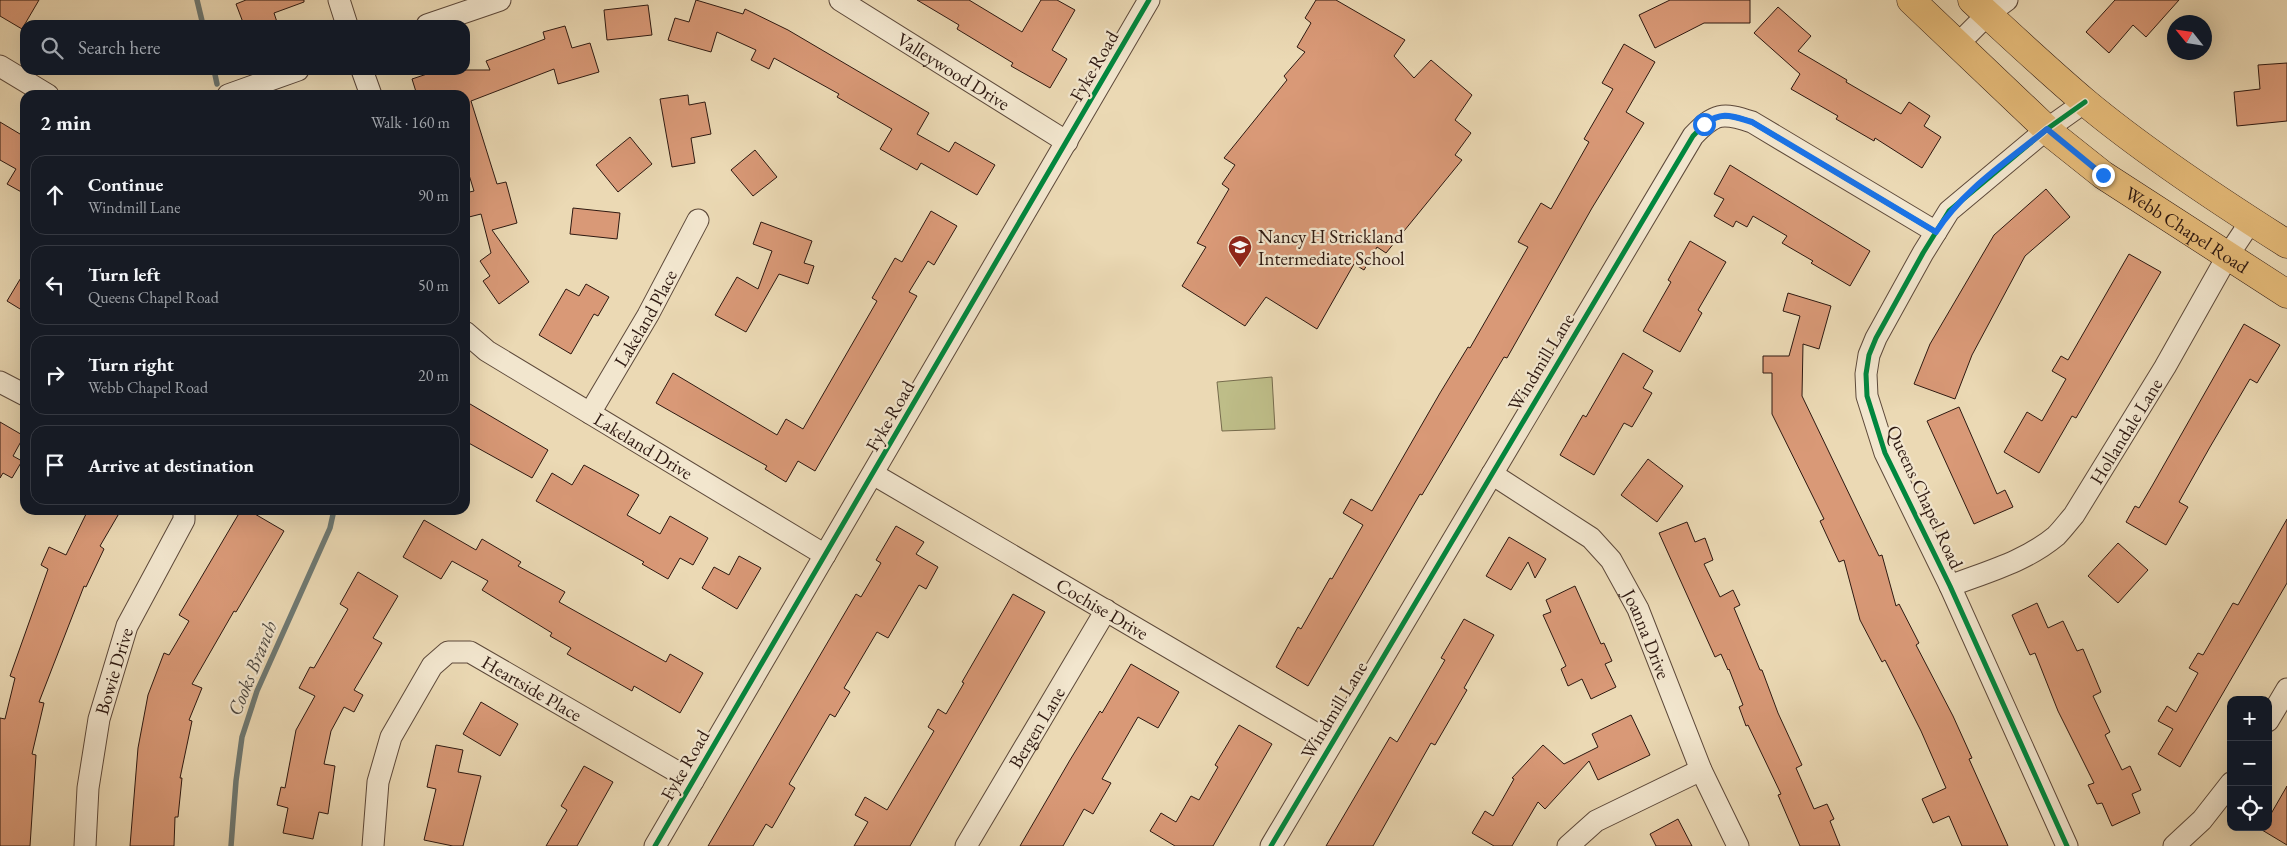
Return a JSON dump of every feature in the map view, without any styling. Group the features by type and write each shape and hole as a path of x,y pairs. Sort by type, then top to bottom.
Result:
{"main road":[{"name":"Webb Chapel Road","path":"1911,0 2047,129 2103,175 2226,257 2287,294"},
{"path":"1989,5 2085,102 2133,139 2287,244"}],"street":[{"path":"339,0 345,20"},
{"path":"442,20 500,0"},
{"name":"Valleywood Drive","path":"840,0 1067,142"},
{"name":"Fyke Road","path":"655,846 1149,0"},
{"path":"1958,44 1989,5"},
{"path":"0,66 40,90"},
{"path":"242,90 284,75"},
{"path":"364,75 369,90"},
{"name":"Queens Chapel Road","path":"2067,846 1950,586 1885,453 1867,396 1866,374 1873,347 1936,232 1949,212 2047,129 2085,102"},
{"name":"Windmill Lane","path":"1271,846 1693,136 1715,116 1730,115 1752,122 1936,232"},
{"name":"Lakeland Place","path":"590,413 648,315 698,220"},
{"name":"Hollandale Lane","path":"1950,586 2015,562 2056,535 2074,515 2165,367 2226,257 2251,221"},
{"name":"Lakeland Drive","path":"470,336 487,351 825,555"},
{"path":"0,382 20,392"},
{"name":"Cochise Drive","path":"873,474 1332,743"},
{"name":"Joanna Drive","path":"1492,474 1591,538 1611,560 1638,610 1700,770 1738,846"},
{"name":"Bowie Drive","path":"85,846 88,788 99,719 127,626 184,520 184,515"},
{"name":"Bergen Lane","path":"966,846 1106,610"},
{"name":"Heartside Place","path":"373,846 378,782 391,737 432,666 448,652 470,652 693,781"},
{"path":"2272,714 2287,688"},
{"path":"1568,846 1596,821 1700,770"},
{"path":"2174,846 2202,820 2229,786"}],"shaded area":[{"path":"1272,377 1275,429 1222,431 1217,382"}],"building":[{"path":"0,0 39,0 27,20 20,20 20,28 0,16"},
{"path":"246,0 304,0 304,2 274,13 276,20 242,20 236,4"},
{"path":"696,0 743,14 745,9 788,30 929,113 917,134 949,152 955,142 995,165 977,195 921,163 917,170 880,149 892,129 837,97 839,94 774,58 769,69 751,60 756,50 717,32 711,52 668,40 675,18 689,22"},
{"path":"917,0 969,0 1022,32 1041,0 1057,0 1075,10 1052,50 1067,59 1050,88 1011,66 1013,63 957,29 959,25"},
{"path":"1316,0 1336,0 1405,40 1394,56 1414,78 1431,60 1472,95 1455,120 1471,133 1455,155 1462,160 1386,253 1377,247 1364,270 1354,264 1317,329 1266,297 1245,326 1182,286 1206,247 1197,243 1229,189 1222,184 1235,165 1224,158 1287,80 1284,76 1305,52 1297,47 1311,23 1305,18"},
{"path":"1670,0 1750,0 1750,23 1704,23 1655,48 1639,15"},
{"path":"2115,0 2179,0 2146,37 2133,25 2109,53 2086,32"},
{"path":"648,5 652,35 607,40 604,10"},
{"path":"1778,7 1811,36 1798,51 1901,114 1909,102 1930,116 1924,126 1941,137 1922,168 1875,138 1874,141 1836,119 1838,116 1791,89 1800,74 1754,33"},
{"path":"565,26 572,48 590,43 599,72 558,84 554,69 471,101 497,184 506,182 517,223 492,230 529,282 499,304 483,281 490,276 480,261 491,253 481,214 470,217 470,192 474,191 470,178 470,90 415,90 412,79 424,75 470,75 470,70 490,70 486,61 545,39 543,32"},
{"path":"1624,44 1655,62 1626,112 1644,123 1592,208 1507,358 1504,357 1422,495 1420,494 1308,686 1276,667 1298,627 1301,629 1363,525 1343,513 1351,499 1372,511 1440,393 1468,347 1470,348 1528,247 1518,242 1541,203 1551,209 1589,142 1584,139 1613,89 1602,83"},
{"path":"2287,63 2287,121 2237,126 2234,92 2260,89 2258,65"},
{"path":"688,95 689,105 705,102 711,134 691,138 695,163 672,167 660,99"},
{"path":"0,122 20,134 20,191 7,184 16,169 0,160"},
{"path":"630,137 652,164 618,192 596,165"},
{"path":"755,150 777,177 753,196 731,170"},
{"path":"1730,165 1870,251 1850,286 1782,243 1787,236 1753,216 1747,227 1736,221 1733,227 1714,216 1724,199 1714,194"},
{"path":"2046,189 2070,217 2025,256 1972,355 1955,399 1914,384 1930,344 1994,235"},
{"path":"573,208 620,213 617,239 570,234"},
{"path":"931,211 957,226 934,265 928,261 909,292 917,296 815,471 798,461 786,482 765,469 767,466 656,403 673,373 777,435 786,419 803,429 877,301 872,298 895,258 902,262"},
{"path":"761,222 812,241 804,263 814,266 808,284 779,274 746,332 715,315 737,277 758,289 772,251 753,244"},
{"path":"1690,241 1726,262 1698,310 1702,313 1680,352 1643,331 1671,282 1668,280"},
{"path":"2129,254 2161,272 2076,418 2072,416 2039,473 2004,452 2027,412 2042,421 2066,379 2052,371 2061,356 2068,360"},
{"path":"20,279 20,309 7,301"},
{"path":"586,284 609,297 598,316 594,314 571,354 539,335 566,289 579,296"},
{"path":"1788,293 1831,306 1819,349 1803,344 1802,396 1879,556 1882,555 1896,606 1899,604 1919,643 1916,645 1953,716 1972,758 1969,759 2008,846 1962,846 1949,816 1933,823 1922,799 1946,788 1921,731 1885,660 1882,662 1860,620 1844,560 1839,562 1820,521 1824,519 1772,414 1772,373 1763,373 1763,356 1789,356 1800,316 1783,311"},
{"path":"2244,324 2280,345 2257,383 2250,379 2210,447 2179,502 2188,507 2166,545 2126,522 2135,506 2139,508"},
{"path":"1623,353 1653,371 1643,388 1652,393 1632,427 1624,423 1594,475 1560,455 1583,415 1586,417"},
{"path":"470,404 548,450 532,478 470,444"},
{"path":"1959,407 1997,494 2005,490 2013,507 1974,524 1927,421"},
{"path":"0,422 20,434 20,443 13,456 20,460 20,464 12,478 3,473 0,478"},
{"path":"1648,459 1683,486 1657,522 1621,495"},
{"path":"584,465 639,495 627,515 660,534 670,516 708,538 693,565 680,558 668,579 642,564 644,562 536,501 552,473 572,485"},
{"path":"86,515 118,515 100,546 104,549 86,587 84,586 39,702 44,703 32,754 36,755 30,846 0,846 0,718 5,719 15,678 10,676 48,569 41,565 49,547 66,555"},
{"path":"238,515 257,515 284,531 236,612 234,611 192,684 202,688 189,720 192,721 180,778 182,778 178,817 175,817 174,846 130,846 138,748 148,695 164,653 169,655 189,621 179,615"},
{"path":"2287,519 2287,583 2180,767 2158,754 2173,729 2158,721 2167,706 2176,712 2198,673 2189,668 2198,653 2203,655 2233,603 2238,605"},
{"path":"424,520 476,550 482,539 521,562 518,566 565,592 559,602 666,662 670,654 703,673 680,713 634,686 632,691 567,654 571,648 550,636 552,633 482,590 488,581 452,561 441,579 403,557"},
{"path":"1687,522 1695,542 1705,538 1713,560 1704,564 1720,597 1733,590 1740,605 1734,608 1802,765 1796,768 1814,809 1827,804 1834,819 1830,821 1840,846 1800,846 1778,795 1781,794 1748,725 1746,726 1739,707 1743,705 1729,669 1721,654 1715,657 1659,533"},
{"path":"896,526 924,542 916,554 938,567 926,589 919,585 888,638 877,632 844,688 850,692 835,717 830,714 789,784 795,788 772,828 766,824 753,846 708,846 856,594 861,597 881,563 876,560"},
{"path":"1509,537 1546,559 1535,578 1528,562 1511,590 1486,576"},
{"path":"2118,543 2148,570 2118,603 2088,576"},
{"path":"739,556 761,568 737,609 702,588 714,567 729,575"},
{"path":"358,572 398,596 373,638 382,643 354,690 363,695 354,712 344,707 331,731 324,764 335,766 328,814 319,812 313,839 283,833 288,808 277,805 281,787 285,788 296,730 315,696 299,688 310,667 314,668 348,609 340,604"},
{"path":"1575,586 1601,644 1604,643 1612,661 1605,664 1616,687 1591,699 1582,679 1568,686 1561,669 1566,666 1543,615 1551,612 1546,600"},
{"path":"1013,594 1045,612 910,846 854,846 868,822 855,815 865,797 887,810 934,731 928,727 938,709 946,714 964,683 962,682"},
{"path":"2037,603 2048,628 2063,621 2077,651 2083,649 2101,692 2093,696 2110,732 2105,735 2122,770 2130,766 2141,790 2132,794 2140,813 2112,826 2102,803 2097,804 2088,785 2094,783 2058,711 2035,653 2030,655 2012,615"},
{"path":"1464,619 1494,635 1464,688 1467,690 1435,745 1431,743 1373,846 1326,846 1390,737 1397,742 1445,660 1441,658"},
{"path":"1131,664 1179,692 1158,728 1138,717 1102,779 1111,783 1093,814 1084,809 1063,846 1020,846 1070,760 1100,711 1102,713"},
{"path":"481,702 518,724 500,756 463,734"},
{"path":"1631,715 1650,755 1598,780 1589,761 1545,809 1538,802 1512,846 1494,846 1472,833 1485,811 1493,816 1514,779 1512,778 1543,745 1564,764 1598,747 1592,734"},
{"path":"1239,725 1272,744 1213,846 1175,846 1150,831 1161,813 1176,822 1191,796 1199,800 1218,767 1215,765"},
{"path":"436,745 463,750 458,772 481,776 463,846 453,846 424,840 436,789 427,787"},
{"path":"584,766 613,782 577,846 546,846 567,810 561,806"},
{"path":"2287,786 2287,845 2264,831 2272,831 2272,812"},
{"path":"1678,819 1692,846 1656,846 1650,834"}],"waterway":[{"name":"Cooks Branch","path":"197,0 202,20"},
{"name":"Cooks Branch","path":"215,75 217,84"},
{"name":"Cooks Branch","path":"231,846 236,781 242,737 257,691 330,528 333,515"}],"cycle path":[{"path":"655,846 1149,0"},
{"path":"2067,846 1950,586 1885,453 1867,396 1866,374 1869,355 1876,338 1923,253 1949,211 2047,129 2085,102"},
{"path":"1271,846 1693,136 1701,128 1713,119 1726,116 1752,122 1936,232"}],"place":[{"name":"Nancy H Strickland Intermediate School","path":"1240,268"}],"route":[{"path":"1704,124 1715,116 1730,115 1752,122 1936,232 1949,212 1972,190 2047,129 2103,175"}]}
